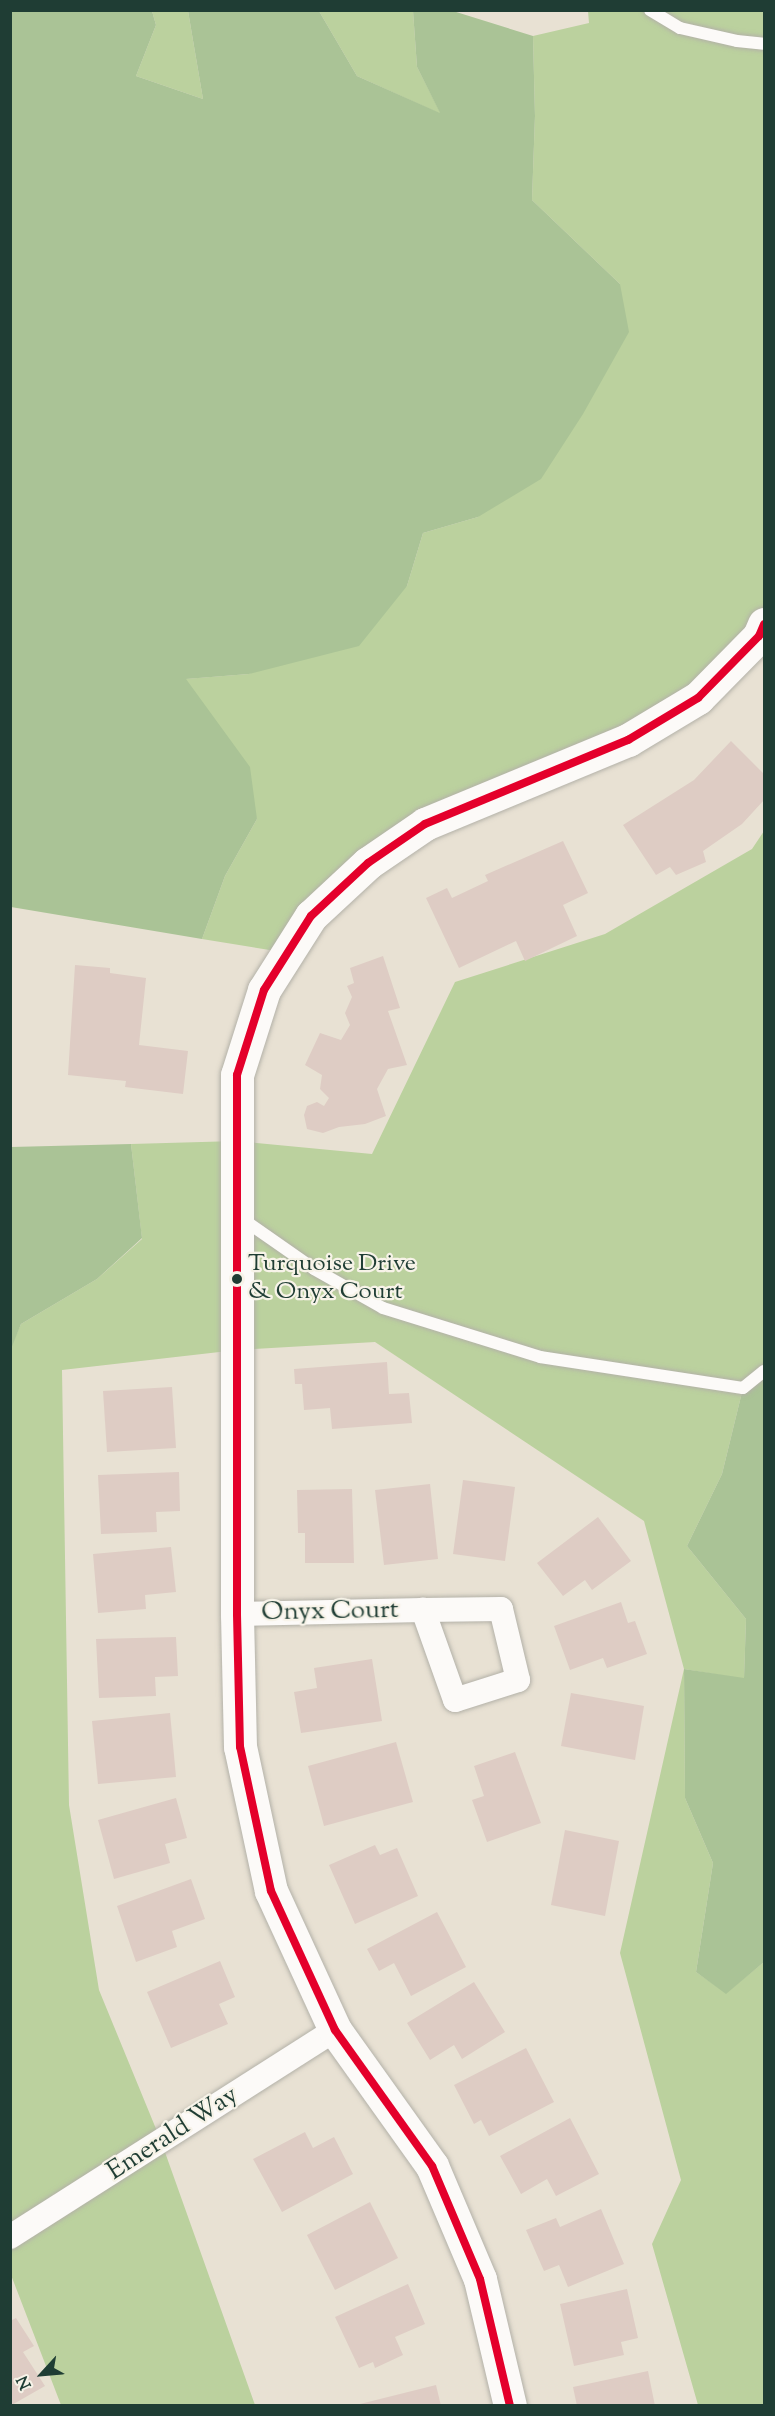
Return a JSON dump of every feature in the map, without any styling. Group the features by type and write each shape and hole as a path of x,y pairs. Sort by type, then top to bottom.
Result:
{"street":[{"path":"510,2406 480,2279 432,2166 335,2030 271,1891 240,1747 237,1614 237,1075 264,990 311,916 368,863 424,824 628,740 698,698 759,636 765,624"},
{"name":"Onyx Court","path":"237,1614 423,1610 501,1609 518,1680 455,1700 423,1610"},
{"name":"Emerald Way","path":"10,2237 335,2030"}],"lane":[{"path":"650,10 680,28 737,41 765,44"},
{"path":"237,1216 314,1269 383,1308 540,1357 743,1388 765,1371"}],"green space":[{"path":"10,11 152,11 156,25 136,76 203,99 188,11 319,11 357,76 440,113 417,67 413,11 453,11 533,36 535,116 532,200 620,284 629,332 583,414 541,479 478,517 423,533 407,586 359,646 249,674 186,679 250,767 257,819 225,876 202,939 11,907"},
{"path":"152,11 188,11 203,99 136,76 156,25"},
{"path":"319,11 413,11 417,67 441,114 357,76"},
{"path":"588,11 764,11 764,624 698,698 424,824 288,953 202,939 225,876 257,819 185,679 249,674 407,586 423,533 478,517 620,284 532,200 535,116 533,36 589,23"},
{"path":"764,831 764,1371 743,1388 722,1474 687,1546 746,1619 744,1679 684,1669 644,1521 375,1342 237,1350 62,1370 69,1805 99,1990 161,2141 255,2405 61,2405 11,2275 10,1349 21,1324 97,1279 142,1239 131,1144 237,1141 372,1154 455,982 605,934 752,849"},
{"path":"131,1144 142,1238 97,1279 21,1324 11,1349 11,1147"},
{"path":"764,1371 764,1962 726,1994 696,1972 713,1863 685,1798 684,1669 744,1678 746,1619 687,1546 722,1474 743,1388"},
{"path":"684,1669 685,1798 713,1863 696,1972 726,1993 764,1962 764,2405 698,2405 652,2244 681,2180 620,1953"}],"building":[{"path":"731,741 764,774 764,800 742,824 703,851 706,862 676,875 670,867 656,875 623,825 694,780"},
{"path":"563,841 588,893 563,905 577,936 525,961 516,941 459,968 426,898 447,888 452,898 488,881 485,875"},
{"path":"383,956 400,1008 388,1011 407,1065 388,1069 377,1089 386,1116 365,1124 339,1127 323,1133 307,1129 304,1115 307,1106 317,1102 324,1106 329,1098 320,1089 322,1075 305,1065 320,1033 341,1040 350,1025 345,1013 352,997 347,986 354,983 350,968"},
{"path":"75,965 110,968 110,973 146,978 139,1045 188,1051 183,1094 125,1087 126,1081 68,1075"},
{"path":"387,1362 389,1394 409,1393 412,1423 332,1429 330,1408 304,1410 302,1384 295,1384 294,1369"},
{"path":"172,1387 176,1448 107,1452 103,1391"},
{"path":"179,1472 180,1511 156,1512 157,1532 101,1534 98,1475"},
{"path":"463,1480 515,1487 505,1561 453,1554"},
{"path":"430,1484 438,1559 384,1565 375,1490"},
{"path":"352,1489 354,1563 305,1563 305,1533 298,1533 297,1490"},
{"path":"598,1517 631,1561 592,1590 585,1580 563,1596 537,1563"},
{"path":"171,1547 176,1592 145,1595 146,1609 98,1613 93,1554"},
{"path":"621,1602 628,1623 635,1621 647,1654 607,1668 603,1658 570,1670 554,1626"},
{"path":"176,1637 178,1676 155,1677 156,1696 99,1698 96,1639"},
{"path":"372,1659 382,1721 301,1733 294,1692 317,1688 314,1668"},
{"path":"571,1693 644,1706 635,1760 561,1746"},
{"path":"170,1713 176,1777 98,1784 92,1721"},
{"path":"396,1742 413,1802 324,1826 308,1766"},
{"path":"515,1752 541,1823 487,1842 472,1800 484,1796 474,1766"},
{"path":"176,1798 187,1838 165,1844 170,1863 114,1879 98,1820"},
{"path":"565,1830 619,1841 605,1916 551,1905"},
{"path":"375,1845 380,1855 397,1848 418,1896 355,1924 329,1865"},
{"path":"191,1879 205,1919 172,1931 177,1947 136,1962 117,1906"},
{"path":"437,1912 466,1967 411,1996 394,1963 379,1971 367,1949"},
{"path":"220,1961 235,1997 219,2004 228,2024 171,2048 147,1992"},
{"path":"474,1982 505,2032 462,2059 454,2045 430,2060 407,2023"},
{"path":"526,2048 554,2102 489,2136 481,2120 474,2124 454,2085"},
{"path":"570,2118 599,2174 556,2196 547,2179 521,2194 500,2156"},
{"path":"305,2132 313,2148 334,2137 353,2174 282,2212 253,2159"},
{"path":"370,2202 398,2258 335,2290 307,2235"},
{"path":"601,2209 624,2264 568,2287 559,2265 544,2271 526,2230 556,2218 560,2227"},
{"path":"408,2284 425,2324 395,2337 403,2355 375,2368 373,2362 359,2368 335,2317"},
{"path":"627,2289 638,2338 621,2342 624,2355 574,2366 560,2304"},
{"path":"16,2318 34,2346 23,2352 45,2386 10,2406 10,2321"},
{"path":"648,2371 655,2406 577,2406 573,2387"},
{"path":"436,2385 441,2406 356,2406 356,2405"}],"transit line":[{"path":"510,2406 480,2279 432,2166 335,2030 271,1891 240,1747 237,1614 237,1075 264,990 311,916 368,863 425,824 628,740 698,698 759,636 764,624"}],"place":[{"name":"Turquoise Drive & Onyx Court","path":"237,1279"}]}
